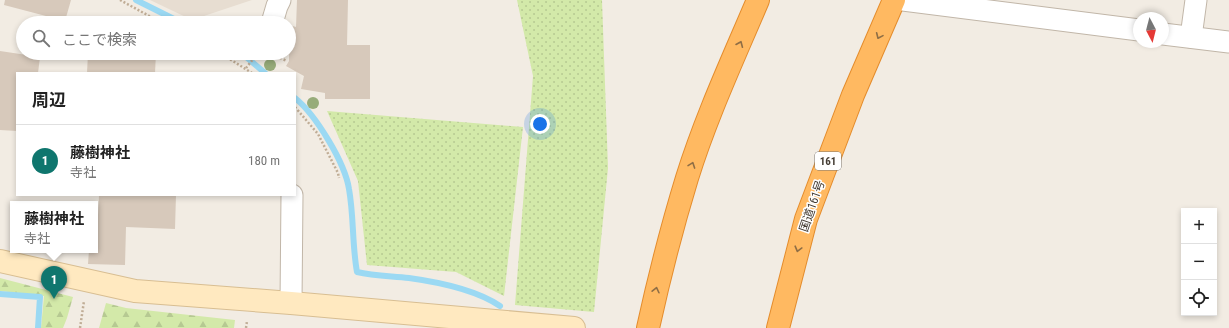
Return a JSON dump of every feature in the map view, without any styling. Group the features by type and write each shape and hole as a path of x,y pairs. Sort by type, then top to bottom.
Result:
{"highway":[{"path":"648,328 658,284 687,178 707,122 758,0"},
{"name":"国道161号","path":"778,328 806,219 853,95 894,0"}],"street":[{"path":"274,16 280,0"},
{"path":"903,0 1133,29"},
{"path":"1191,37 1196,0"},
{"path":"1169,35 1229,42"},
{"path":"291,303 292,196"},
{"path":"0,261 135,291 574,328"}],"path":[{"path":"120,0 149,16"},
{"path":"232,60 251,72"},
{"path":"246,68 253,60"},
{"path":"296,108 318,134 339,178"},
{"path":"80,328 85,296"}],"shaded area":[{"path":"150,0 252,0 204,16 184,16"}],"green space":[{"path":"517,0 602,0 608,168 594,312 515,305 533,76"},
{"path":"327,111 523,127 504,296 456,272 367,265 358,181"},
{"path":"0,278 73,297 63,328 41,328 44,296 0,291"},
{"path":"106,303 126,308 235,320 234,328 99,328"}],"building":[{"path":"5,0 71,0 66,16 46,16 4,5"},
{"path":"297,0 348,0 347,45 370,45 370,99 325,99 325,93 301,89 304,76 286,66 289,60 296,60"},
{"path":"0,51 16,53 16,60 40,60 38,72 16,72 16,131 0,130"},
{"path":"88,60 156,60 155,72 87,72"},
{"path":"99,196 176,196 175,229 126,227 125,265 88,264 89,253 98,253"}],"waterway":[{"path":"136,0 168,16"},
{"path":"250,60 264,72"},
{"path":"296,99 320,127 342,166 351,199 354,252 357,272 444,284 479,295 500,306"},
{"path":"0,294 40,297 38,328"}],"place":[{"name":"藤樹神社","path":"54,299"}]}
